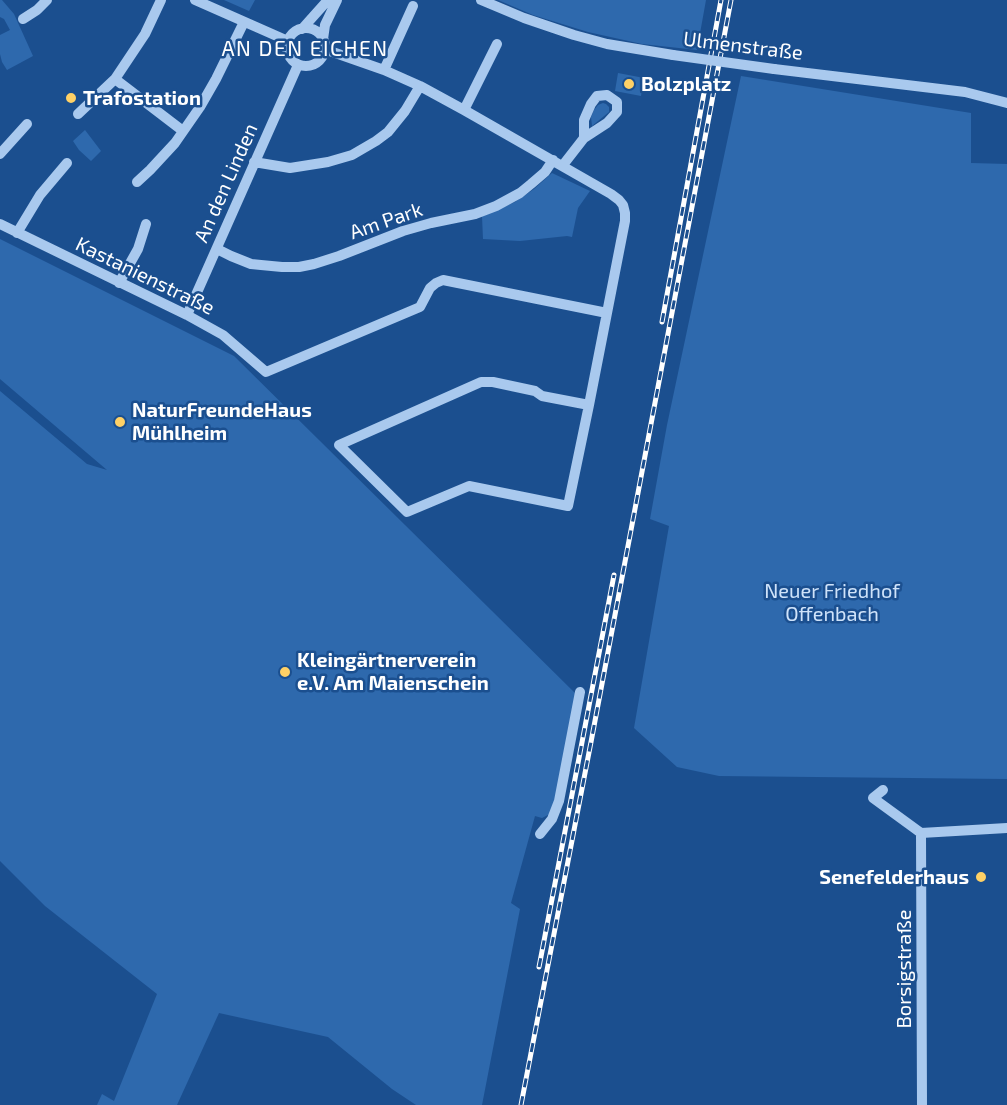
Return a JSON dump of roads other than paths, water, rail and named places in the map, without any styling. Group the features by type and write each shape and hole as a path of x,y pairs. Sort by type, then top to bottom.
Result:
{"street":[{"path":"23,19 47,0"},
{"path":"78,114 115,79 145,34 161,0"},
{"path":"195,0 288,41"},
{"path":"328,0 302,29 292,34 288,41 286,48 294,63 311,65 322,57 325,25 337,0"},
{"name":"Ulmenstraße","path":"481,0 524,18 607,44 774,69 965,92 1007,103"},
{"path":"384,70 413,6"},
{"path":"137,182 164,156 183,131 216,79 244,22"},
{"path":"302,29 315,31 323,44 420,86 611,194 623,205 625,221 590,405 568,506 469,486 407,512 339,445 481,382 494,382 535,391 542,396 590,405"},
{"path":"464,110 497,44"},
{"name":"An den Linden","path":"187,315 298,65"},
{"path":"115,79 183,131"},
{"path":"254,162 290,168 328,162 352,155 387,132 405,111 420,86"},
{"path":"0,154 27,124"},
{"name":"Am Park","path":"216,249 251,264 299,267 314,264 403,231 475,214 496,206 520,193 558,163 584,138"},
{"path":"17,233 40,195 67,163"},
{"name":"Kastanienstraße","path":"0,224 187,315 223,335 266,372 420,307 430,288 443,280 608,313"},
{"path":"119,283 138,249 146,224"},
{"path":"540,834 552,819 559,801 580,692"},
{"path":"883,790 873,798 921,833 1007,828"},
{"name":"Borsigstraße","path":"921,833 922,1105"}],"railway":[{"path":"662,322 721,0"},
{"path":"521,1105 731,0"},
{"path":"539,967 614,575"}],"place":[{"name":"Bolzplatz","path":"629,84"},
{"name":"Trafostation","path":"71,98"},
{"name":"NaturFreundeHaus Mühlheim","path":"120,422"},
{"name":"Kleingärtnerverein e.V. Am Maienschein","path":"285,672"},
{"name":"Senefelderhaus","path":"981,877"}],"district":[{"name":"AN DEN EICHEN","path":"305,49"}],"park label":[{"name":"Neuer Friedhof Offenbach","path":"832,602"}]}
